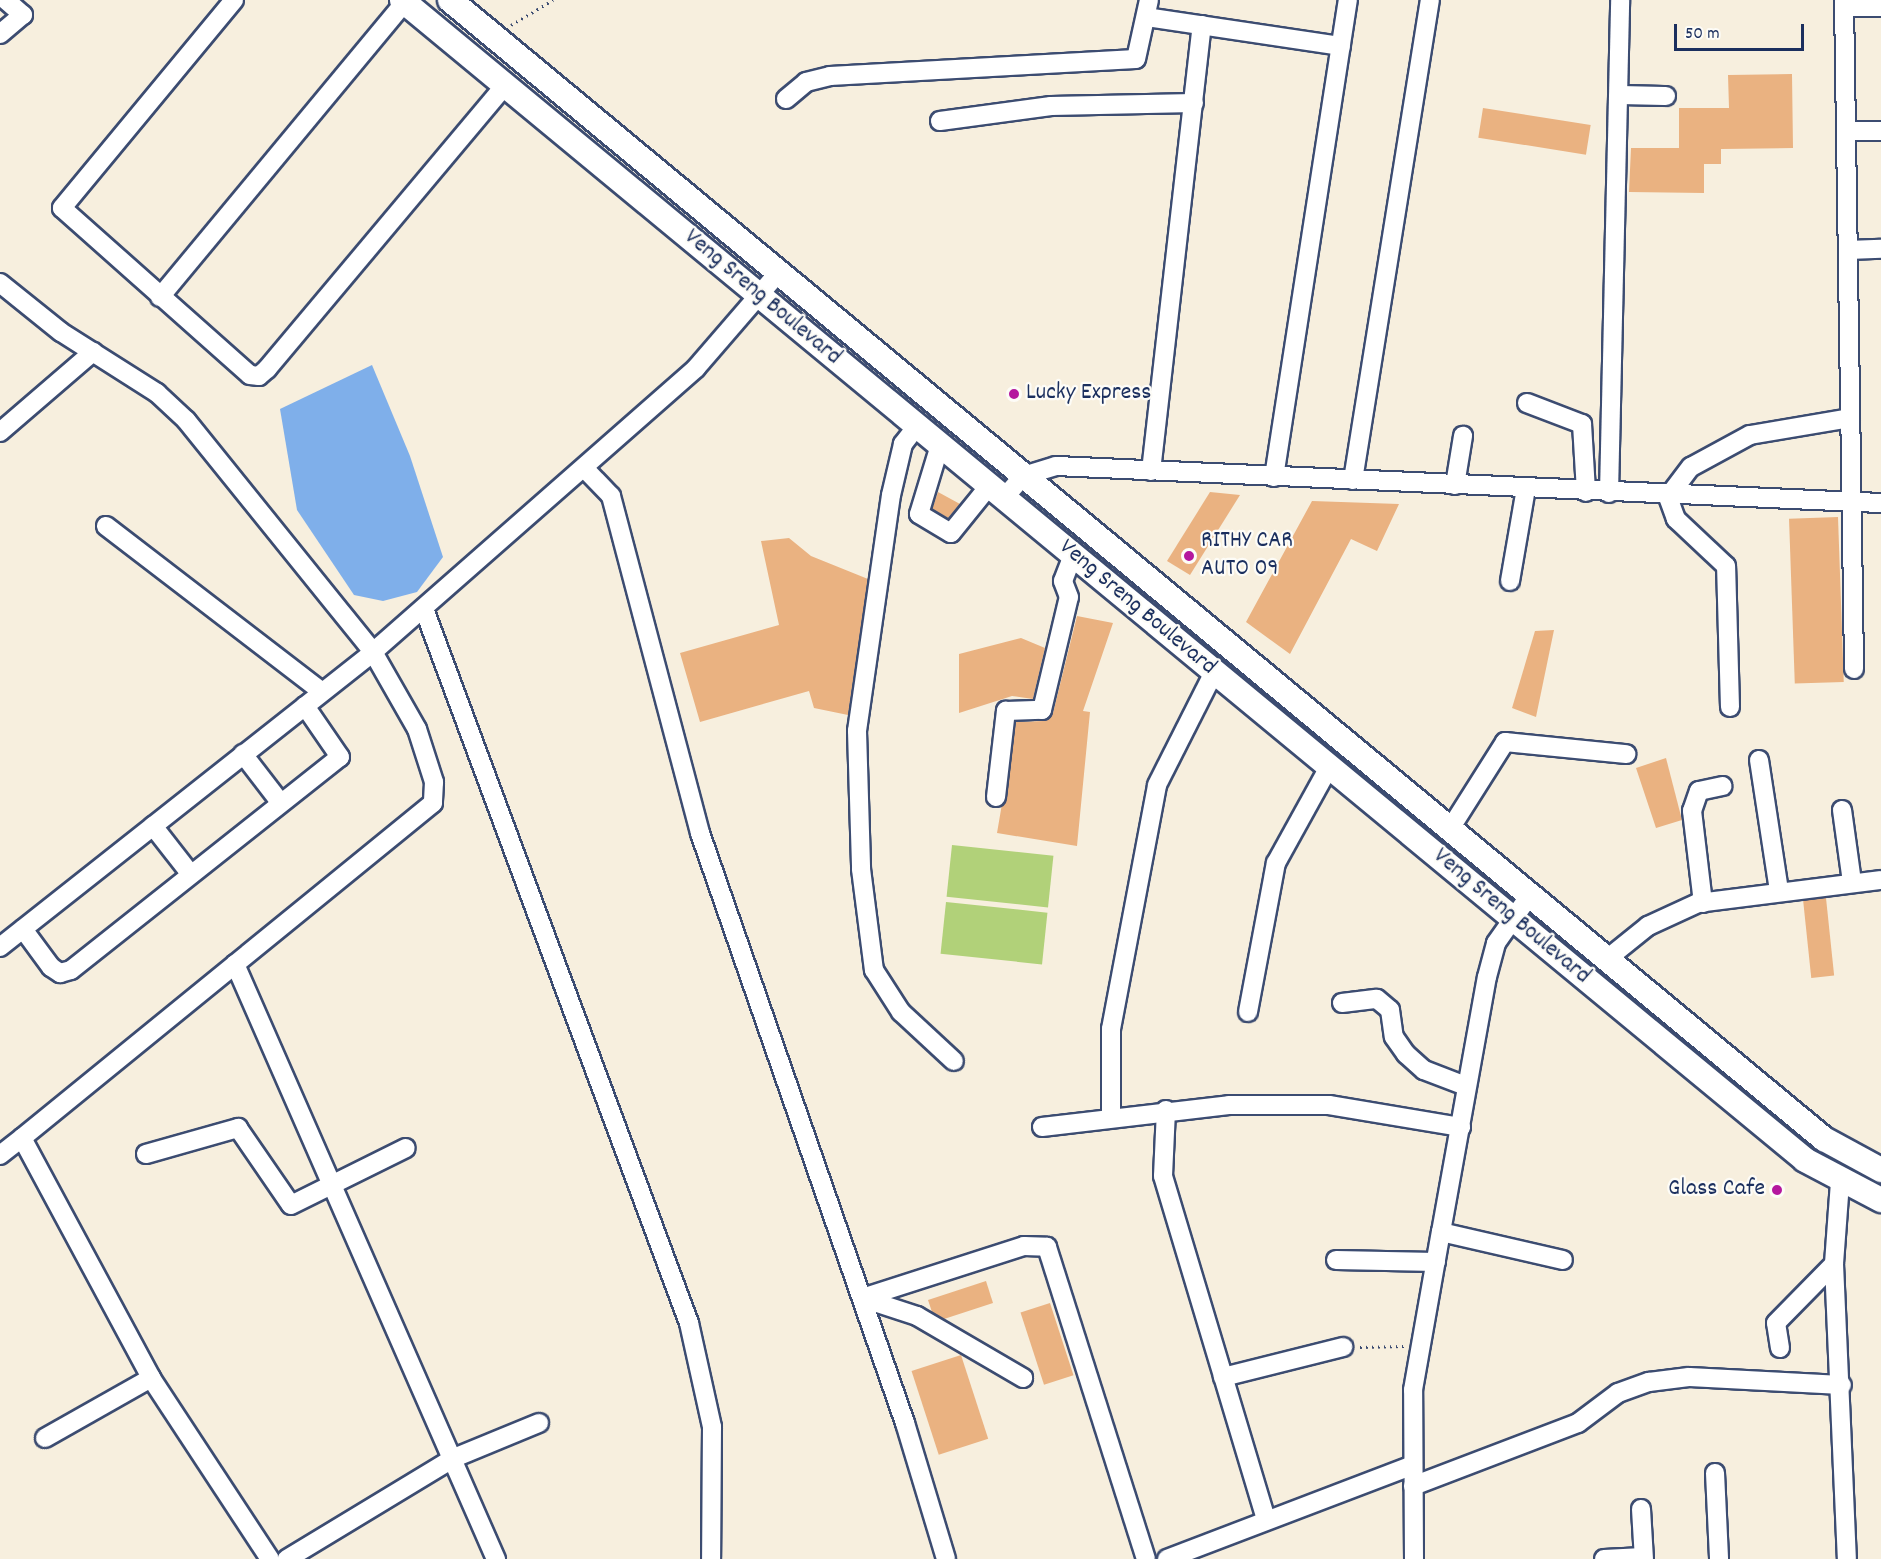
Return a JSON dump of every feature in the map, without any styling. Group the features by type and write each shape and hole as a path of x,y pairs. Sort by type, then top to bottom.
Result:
{"main road":[{"name":"Veng Sreng Boulevard","path":"450,0 1824,1139 1881,1170"},
{"name":"Veng Sreng Boulevard","path":"404,1 1805,1160 1840,1182 1881,1200"}],"street":[{"path":"0,34 23,15 6,0"},
{"path":"234,0 62,208 250,375 259,376 505,85"},
{"path":"1274,477 1348,0"},
{"path":"1353,480 1431,0"},
{"path":"1609,493 1620,0"},
{"path":"160,297 404,1"},
{"path":"1854,669 1844,4 1881,7"},
{"path":"786,99 806,82 830,76 1136,59 1147,8 1202,25 1341,46"},
{"path":"1151,471 1202,25"},
{"path":"1619,95 1666,96"},
{"path":"940,121 1051,106 1194,103"},
{"path":"1846,131 1881,131"},
{"path":"1848,250 1881,249"},
{"path":"0,947 374,652 586,470 696,368 778,273"},
{"path":"0,283 93,352 157,393 186,420 374,652 417,729 434,782 433,803 0,1155"},
{"path":"0,432 93,352"},
{"path":"1527,403 1582,424 1586,492"},
{"path":"1668,497 1690,468 1750,435 1850,418"},
{"path":"917,426 903,444 891,495 857,731 861,869 874,970 901,1012 954,1061"},
{"path":"1455,485 1463,436"},
{"path":"940,445 919,514 951,533 997,492 1023,476 1056,466 1526,488 1668,497 1881,503"},
{"path":"586,470 611,496 700,833 816,1180 862,1298 946,1559"},
{"path":"1510,580 1526,488"},
{"path":"1668,497 1676,519 1726,566 1730,707"},
{"path":"106,526 322,692"},
{"path":"996,797 1006,712 1042,710 1070,597 1064,580 1072,555"},
{"path":"424,609 689,1323 712,1427 711,1559"},
{"path":"1111,1115 1111,1029 1157,785 1214,672"},
{"path":"23,929 51,967 60,973 71,970 189,872 340,757 305,706"},
{"path":"1450,829 1505,742 1626,754"},
{"path":"243,754 280,802"},
{"path":"1759,760 1779,891"},
{"path":"1248,1012 1276,863 1330,765"},
{"path":"1703,903 1692,811 1699,791 1722,786"},
{"path":"1842,810 1852,882"},
{"path":"153,826 189,872"},
{"path":"1606,959 1648,926 1703,903 1779,891 1881,880"},
{"path":"1414,1559 1413,1390 1461,1127 1466,1086 1487,976 1510,917 1530,895"},
{"path":"235,964 454,1458 496,1559"},
{"path":"1342,1003 1377,999 1390,1010 1394,1037 1406,1054 1424,1070 1466,1086"},
{"path":"1042,1127 1111,1115 1166,1110 1329,1105 1461,1127"},
{"path":"1166,1110 1163,1176 1266,1519"},
{"path":"146,1154 229,1126 247,1135 286,1202 297,1203 333,1187 406,1148"},
{"path":"22,1138 151,1378 270,1559"},
{"path":"1840,1182 1834,1263 1842,1384 1847,1559"},
{"path":"1441,1232 1563,1260"},
{"path":"862,1298 1024,1246 1047,1247 1146,1559"},
{"path":"1336,1260 1436,1262"},
{"path":"1780,1348 1776,1323 1834,1263"},
{"path":"862,1298 917,1316 1023,1378"},
{"path":"1223,1377 1343,1347"},
{"path":"1413,1486 1578,1423 1618,1393 1648,1382 1689,1377 1842,1384"},
{"path":"45,1438 151,1378"},
{"path":"287,1559 454,1458 539,1423"},
{"path":"1167,1559 1266,1519 1413,1465"},
{"path":"1715,1473 1719,1559"},
{"path":"1604,1559 1643,1558 1641,1509"}],"path":[{"path":"497,40 517,19 553,0"},
{"path":"1343,1347 1421,1345"}],"green space":[{"path":"952,845 1053,856 1048,907 947,897"},
{"path":"946,902 1047,913 1042,964 941,954"}],"water":[{"path":"372,365 410,456 443,557 417,592 383,601 354,595 297,510 280,409"}],"building":[{"path":"1792,74 1793,148 1721,149 1721,164 1704,164 1704,193 1629,192 1631,148 1679,148 1679,108 1729,108 1728,75"},
{"path":"1483,108 1591,125 1586,155 1478,138"},
{"path":"938,492 960,504 948,518 932,509"},
{"path":"1210,492 1240,495 1190,575 1167,561"},
{"path":"1312,501 1399,504 1377,551 1351,539 1290,654 1246,622"},
{"path":"1838,517 1844,682 1795,684 1789,519"},
{"path":"789,538 811,556 868,579 848,715 814,708 809,691 700,722 680,653 779,625 761,541"},
{"path":"1077,616 1113,623 1083,711 1090,712 1077,846 997,833 1016,722 1043,721 1053,713"},
{"path":"1554,630 1536,717 1512,708 1535,631"},
{"path":"1021,638 1045,648 1033,699 1012,696 959,713 959,654"},
{"path":"1666,758 1682,820 1656,828 1636,768"},
{"path":"1826,898 1834,976 1811,978 1803,900"},
{"path":"986,1281 993,1303 944,1319 932,1312 928,1300"},
{"path":"1050,1303 1073,1375 1044,1385 1021,1313"},
{"path":"961,1355 988,1439 939,1455 912,1371"}],"place":[{"name":"Lucky Express","path":"1014,394"},
{"name":"RITHY CAR AUTO 09","path":"1189,556"},
{"name":"Glass Cafe","path":"1777,1190"}]}
